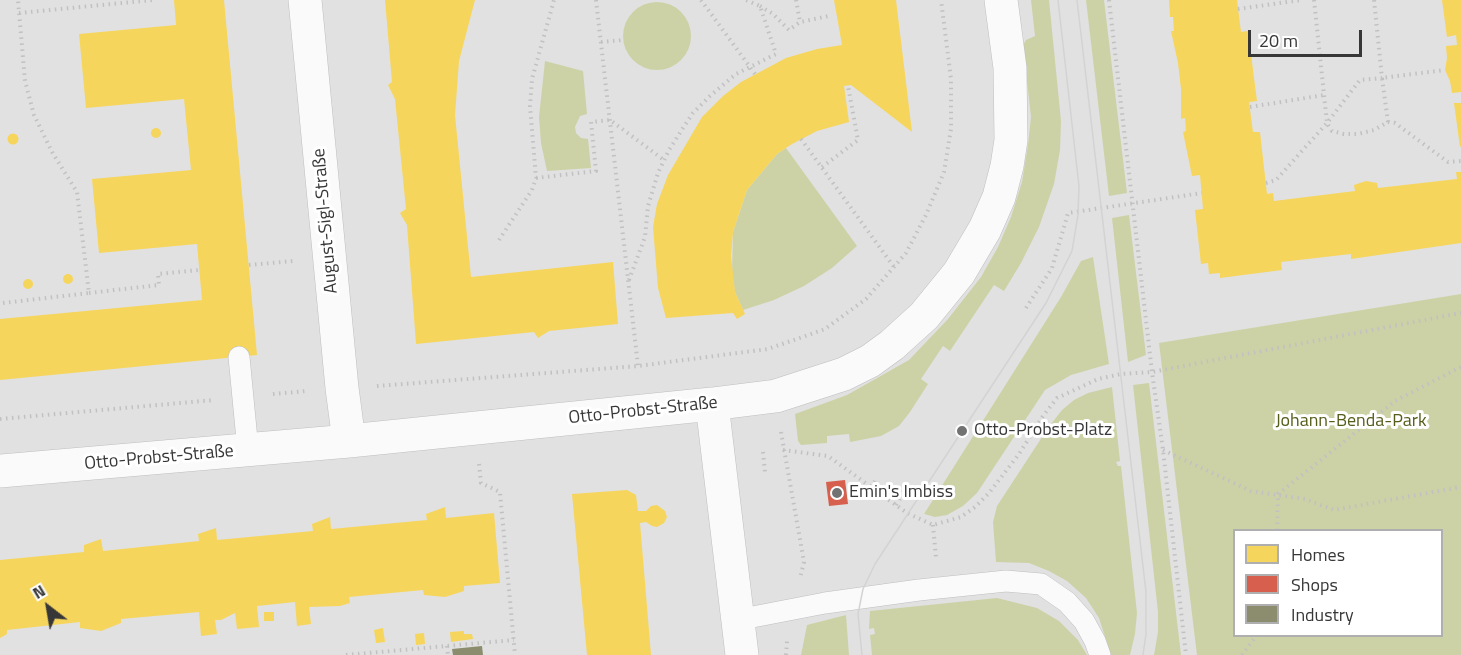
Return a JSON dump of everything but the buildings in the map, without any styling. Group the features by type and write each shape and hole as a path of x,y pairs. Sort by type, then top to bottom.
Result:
{"street":[{"name":"August-Sigl-Straße","path":"305,0 342,388 350,441"},
{"name":"Otto-Probst-Straße","path":"0,471 350,441 712,404 785,394 844,374 870,361 924,316 959,273 985,229 999,197 1011,140 1010,68 1001,0"},
{"path":"712,404 742,655"}],"lane":[{"path":"239,357 248,450"},
{"path":"737,620 825,603 919,590 1006,581 1041,584 1066,602 1084,621 1100,655"}],"path":[{"path":"18,0 25,81 34,115 52,152 77,192 89,293"},
{"path":"20,12 153,0"},
{"path":"499,240 532,190 536,178 530,106 532,79 554,0"},
{"path":"596,0 638,366"},
{"path":"701,0 755,74"},
{"path":"746,0 773,14 789,30 800,22 829,16"},
{"path":"796,0 800,22"},
{"path":"0,419 342,388 638,366 768,349 825,329 866,299 906,253 945,172 951,129 951,80 941,0"},
{"path":"1110,0 1186,655"},
{"path":"1238,9 1301,0"},
{"path":"1314,0 1327,123 1332,131 1358,134 1374,130 1388,122 1395,123 1448,162 1461,161"},
{"path":"1374,0 1388,122"},
{"path":"628,281 645,237 648,206 664,160 693,113 736,74 776,54 760,6"},
{"path":"601,42 623,40"},
{"path":"1266,183 1276,180 1327,123 1360,80 1445,70"},
{"path":"822,167 858,140 848,86"},
{"path":"1250,107 1324,95"},
{"path":"536,178 596,171 591,122 610,120 664,160"},
{"path":"801,139 894,267"},
{"path":"1026,308 1052,268 1068,213 1202,193"},
{"path":"249,265 330,257"},
{"path":"3,303 159,285 158,274 199,270"},
{"path":"786,655 785,650 804,562 783,450 828,456 896,505 933,525 961,517 975,507 989,493 1019,454 1057,398 1098,379 1120,374 1152,372 1461,313"},
{"path":"1277,529 1278,494 1395,401 1461,367"},
{"path":"475,427 481,483 500,492 515,655"},
{"path":"1163,450 1251,491 1305,500 1334,510 1461,487"},
{"path":"763,452 765,472"},
{"path":"871,487 875,481"},
{"path":"896,505 900,499"},
{"path":"1242,655 1255,637"},
{"path":"346,655 391,653 514,640"},
{"path":"447,646 450,655"}],"green space":[{"path":"1031,0 1049,0 1061,121 1060,150 1054,184 1039,227 1021,263 1004,291 994,285 950,351 943,346 921,379 928,384 899,426 881,436 850,442 849,434 827,436 827,443 801,445 798,441 795,414 847,395 909,360 948,319 981,277 998,247 1011,217 1022,182 1028,145 1031,117 1023,45 1026,40 1035,36"},
{"path":"1086,0 1104,0 1127,193 1109,196"},
{"path":"657,2 670,4 681,12 689,23 691,36 689,49 681,60 670,68 657,70 644,68 633,60 625,49 623,36 625,23 633,12 644,4"},
{"path":"545,61 583,71 587,114 580,116 575,127 576,133 581,138 588,139 591,168 547,171 541,143 539,117"},
{"path":"786,148 857,246 832,268 804,286 774,300 743,310 735,292 732,274 733,232 747,190 777,154"},
{"path":"1129,215 1146,355 1128,362 1112,218"},
{"path":"1093,257 1109,364 1071,375 1045,390 977,493 963,506 947,515 935,517 924,514 1061,297 1081,261"},
{"name":"Johann-Benda-Park","path":"1461,294 1461,655 1197,655 1159,343"},
{"path":"1149,383 1181,655 1154,655 1158,632 1158,612 1133,385"},
{"path":"1112,387 1120,461 1116,462 1118,466 1121,466 1137,613 1130,655 1111,655 1099,618 1086,598 1067,581 1029,563 996,562 993,522 997,506 1062,410 1074,400 1088,393"},
{"path":"997,598 1037,608 1059,621 1078,640 1087,655 872,655 870,635 875,634 874,628 869,629 870,611"},
{"path":"846,615 849,655 801,655 807,625"}],"tram line":[{"path":"862,655 858,614 863,589 875,564 1046,303 1072,251 1078,215 1079,186 1058,0"},
{"path":"1077,0 1146,592 1146,634 1143,655"}],"place":[{"name":"Otto-Probst-Platz","path":"962,431"},
{"name":"Emin's Imbiss","path":"837,493"}]}
